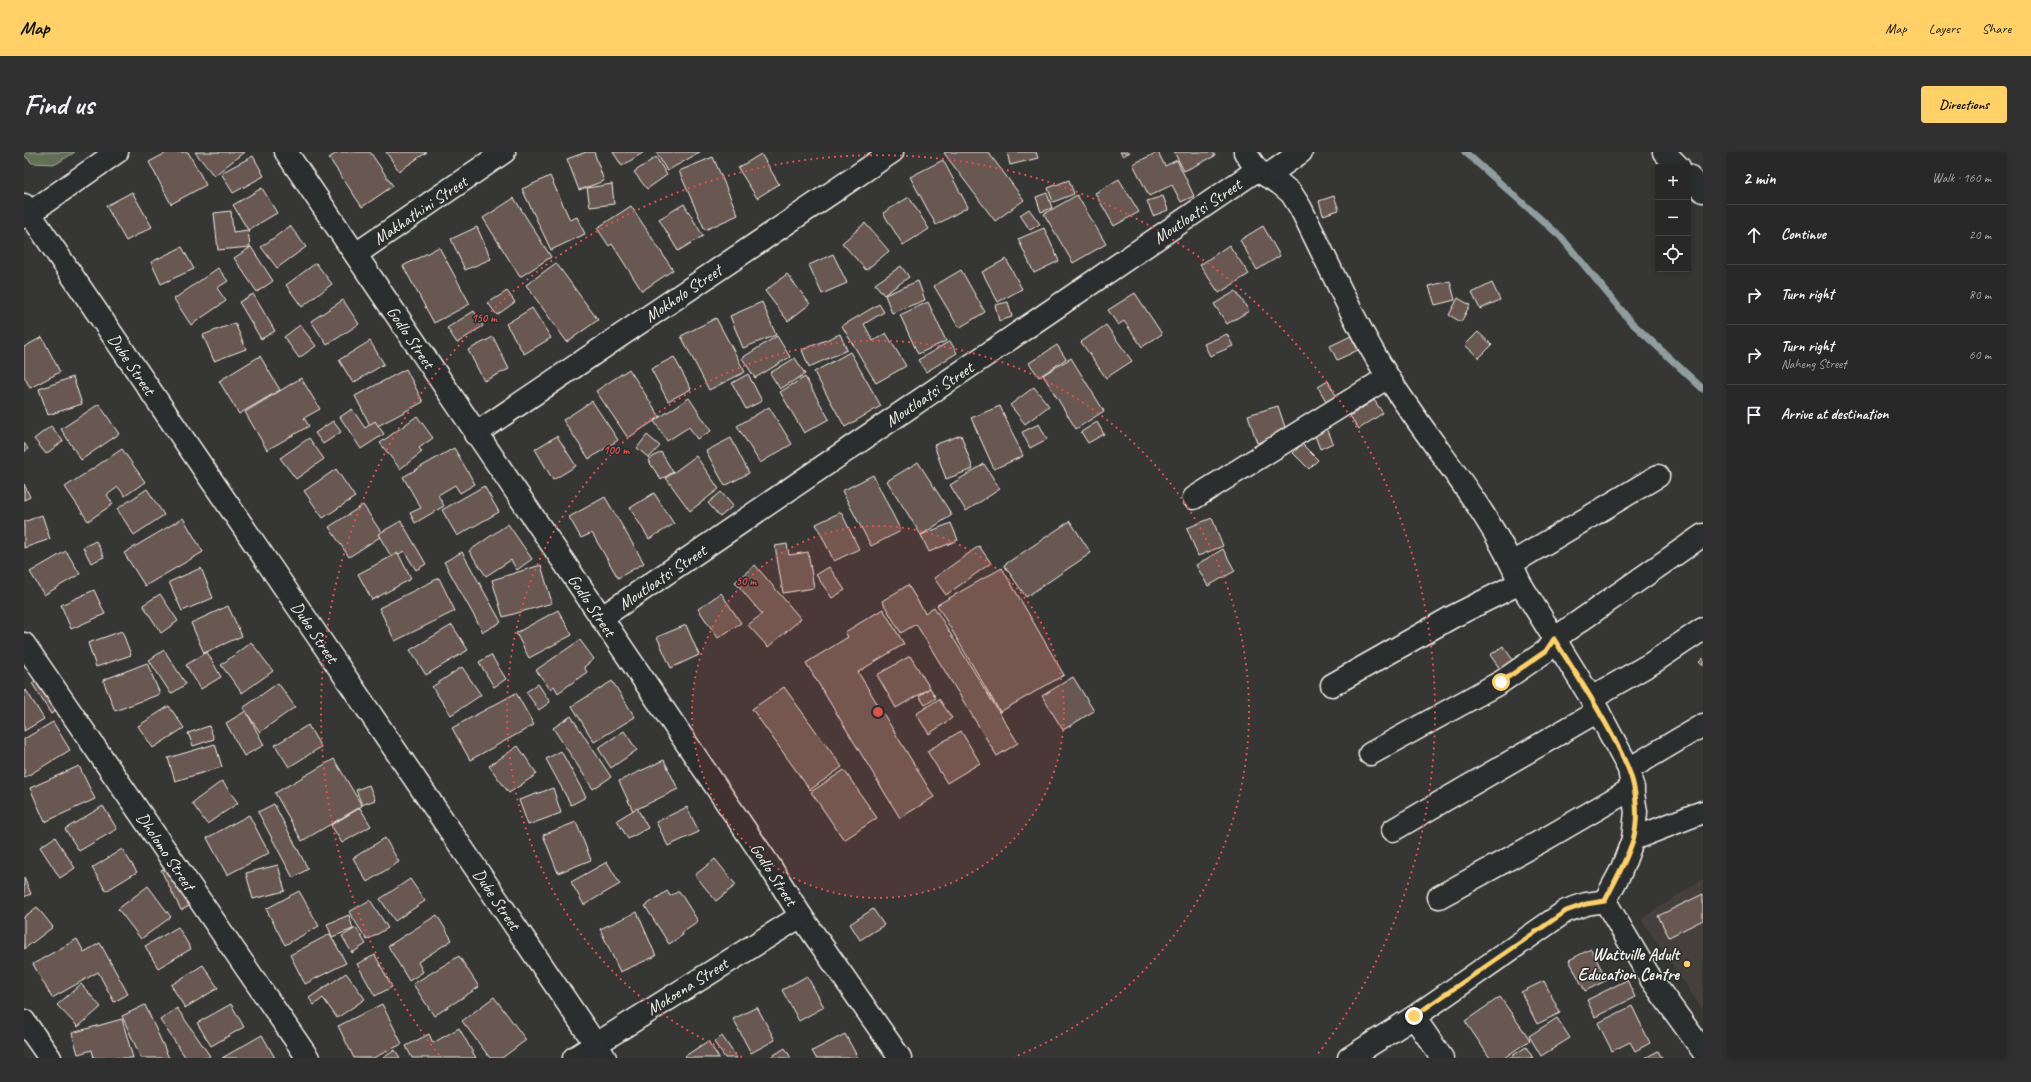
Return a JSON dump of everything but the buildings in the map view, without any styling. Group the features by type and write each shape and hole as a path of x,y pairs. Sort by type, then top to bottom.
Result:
{"street":[{"path":"26,212 117,152"},
{"name":"Godlo Street","path":"286,152 356,254 475,434 769,865 801,916 900,1058"},
{"name":"Makhathini Street","path":"356,254 504,152"},
{"name":"Mokholo Street","path":"475,434 892,152"},
{"path":"1245,152 1262,173 1291,193 1300,208 1357,323 1388,377 1488,522 1512,563 1520,583 1595,705 1631,779 1636,812 1633,839 1621,871 1605,901"},
{"path":"1262,173 1301,152"},
{"path":"1664,152 1676,164"},
{"name":"Moutloatsi Street","path":"601,618 1262,173"},
{"path":"1691,179 1703,191"},
{"name":"Dube Street","path":"26,212 600,1051"},
{"path":"1194,498 1388,377"},
{"path":"1512,563 1658,476"},
{"path":"1370,754 1501,682 1546,651 1554,639 1703,535"},
{"path":"1332,685 1452,617 1520,583"},
{"path":"1393,830 1595,705 1652,663 1703,629"},
{"name":"Dholomo Street","path":"24,644 308,1058"},
{"path":"1439,897 1547,838 1631,779 1703,725"},
{"path":"1633,839 1703,812"},
{"path":"1349,1058 1414,1016 1566,911 1586,904 1605,901"},
{"path":"1605,901 1651,979 1703,1051"},
{"name":"Mokoena Street","path":"574,1058 600,1051 801,916"},
{"path":"1414,1016 1442,1058"},
{"path":"24,1021 50,1058"}],"shaded area":[{"name":"Wattville Adult Education Centre","path":"1703,879 1703,1010 1641,919"}],"green space":[{"path":"24,152 75,152 56,164 32,163 24,155"}],"waterway":[{"path":"1465,152 1561,237 1631,322 1703,389"}],"place":[{"name":"Wattville Adult Education Centre","path":"1687,964"}],"route":[{"path":"1414,1016 1566,911 1586,904 1605,901 1621,871 1633,839 1636,812 1629,769 1592,698 1554,639 1546,651 1501,682"}]}
